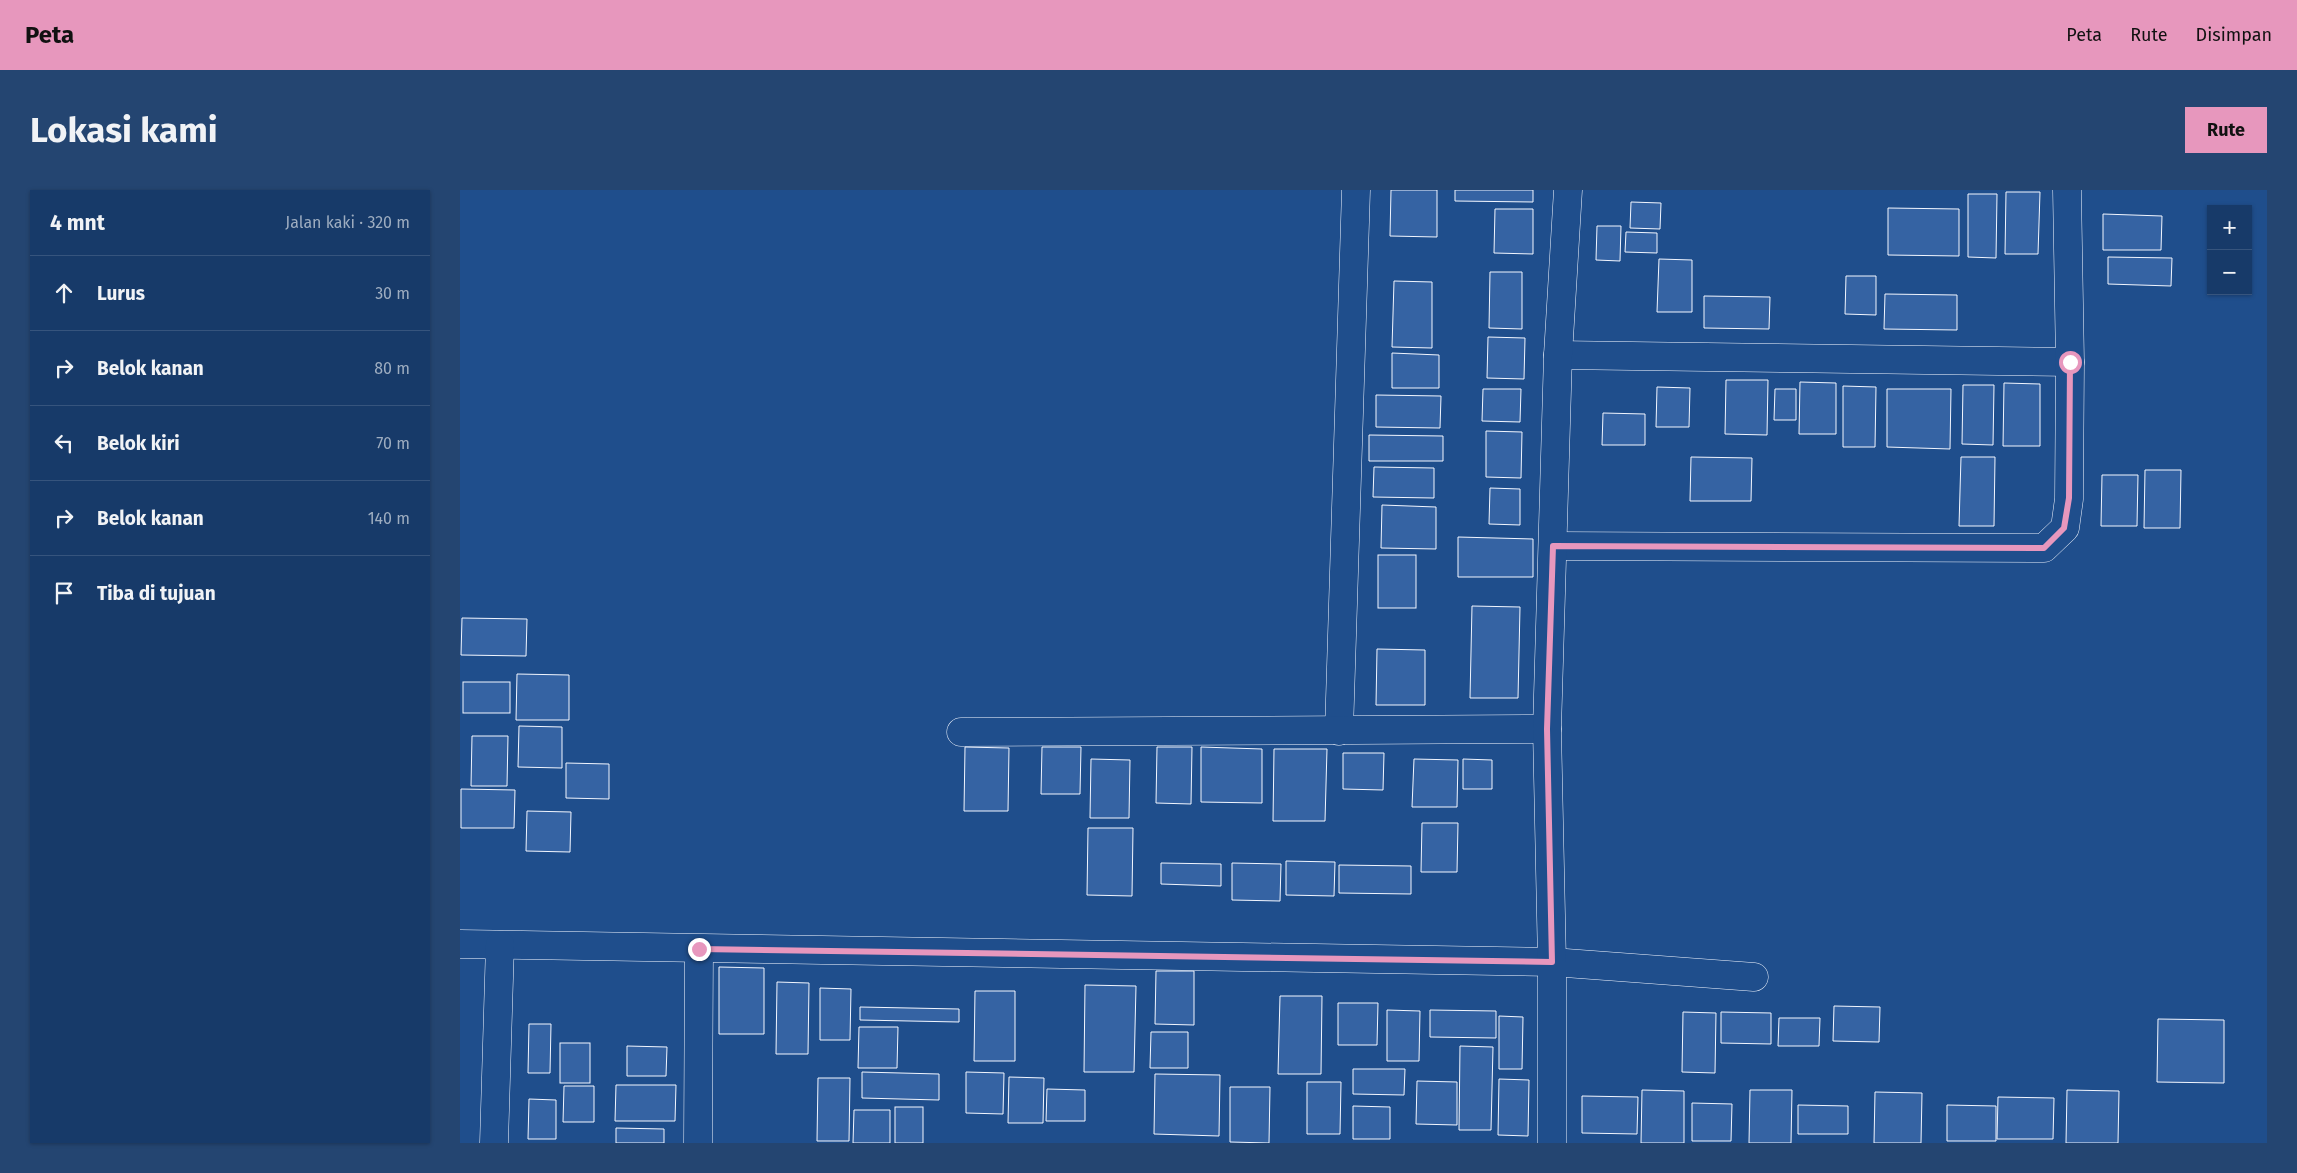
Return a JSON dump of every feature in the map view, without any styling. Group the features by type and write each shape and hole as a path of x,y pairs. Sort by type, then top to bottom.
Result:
{"street":[{"path":"1339,731 1356,190"},
{"path":"1552,1143 1552,962 1547,729 1558,356 1568,190"},
{"path":"1553,546 2044,548 2064,528 2069,498 2070,362 2067,190"},
{"path":"1558,356 2070,362"},
{"path":"961,732 1547,729"},
{"path":"460,944 1552,962 1754,977"},
{"path":"494,1143 500,945"},
{"path":"698,1143 699,949"}],"building":[{"path":"1391,190 1437,190 1437,237 1390,236"},
{"path":"1455,190 1533,190 1533,202 1455,201"},
{"path":"2006,192 2040,192 2038,254 2005,254"},
{"path":"1968,194 1997,194 1996,258 1968,257"},
{"path":"1631,202 1661,203 1660,229 1630,228"},
{"path":"1888,208 1959,209 1959,256 1888,255"},
{"path":"1495,209 1533,209 1533,254 1494,253"},
{"path":"2103,214 2162,216 2161,250 2103,250"},
{"path":"1597,226 1621,226 1620,261 1596,260"},
{"path":"1626,232 1657,233 1657,253 1625,252"},
{"path":"2108,257 2172,258 2171,286 2108,284"},
{"path":"1659,259 1692,260 1692,312 1657,312"},
{"path":"1490,272 1522,272 1522,329 1489,328"},
{"path":"1846,276 1876,276 1876,315 1845,314"},
{"path":"1394,281 1432,282 1432,348 1392,347"},
{"path":"1885,294 1957,295 1957,330 1884,329"},
{"path":"1704,296 1770,297 1769,329 1704,328"},
{"path":"1488,337 1525,338 1524,379 1487,378"},
{"path":"1392,353 1439,355 1439,388 1392,388"},
{"path":"1726,380 1768,380 1767,435 1725,434"},
{"path":"1800,382 1836,383 1836,434 1799,434"},
{"path":"2004,383 2040,384 2040,446 2003,446"},
{"path":"1963,385 1994,385 1993,445 1962,444"},
{"path":"1843,386 1876,387 1875,447 1843,447"},
{"path":"1657,387 1690,388 1689,427 1656,427"},
{"path":"1483,389 1521,389 1520,422 1482,421"},
{"path":"1775,389 1796,389 1796,420 1774,420"},
{"path":"1887,389 1951,389 1950,449 1887,447"},
{"path":"1376,395 1441,396 1440,428 1376,427"},
{"path":"1603,413 1645,414 1645,445 1602,445"},
{"path":"1486,431 1522,432 1521,478 1486,477"},
{"path":"1369,435 1443,436 1443,461 1369,461"},
{"path":"1691,457 1752,458 1751,501 1690,501"},
{"path":"1961,457 1995,457 1994,526 1959,526"},
{"path":"1374,467 1434,468 1434,498 1373,497"},
{"path":"2145,470 2181,470 2180,528 2144,528"},
{"path":"2102,475 2138,475 2137,526 2101,526"},
{"path":"1490,488 1520,489 1520,525 1489,524"},
{"path":"1382,505 1436,507 1436,549 1381,548"},
{"path":"1458,537 1533,539 1533,577 1458,577"},
{"path":"1378,555 1416,555 1416,608 1378,608"},
{"path":"1472,606 1520,607 1518,698 1470,698"},
{"path":"462,618 527,619 526,656 461,655"},
{"path":"1377,649 1425,650 1425,705 1376,705"},
{"path":"517,674 569,675 569,720 516,720"},
{"path":"463,682 510,682 510,713 463,713"},
{"path":"519,726 562,727 562,768 518,767"},
{"path":"472,736 508,736 507,786 471,786"},
{"path":"965,747 1009,748 1008,811 964,811"},
{"path":"1042,747 1081,747 1080,794 1041,794"},
{"path":"1157,747 1192,747 1191,804 1156,803"},
{"path":"1201,747 1262,749 1262,803 1201,802"},
{"path":"1274,749 1327,749 1325,821 1273,821"},
{"path":"1343,753 1384,753 1383,790 1343,789"},
{"path":"1091,759 1130,760 1129,818 1090,818"},
{"path":"1414,759 1458,760 1457,807 1412,807"},
{"path":"1463,759 1492,760 1492,789 1463,789"},
{"path":"566,763 609,764 609,799 566,798"},
{"path":"461,789 515,790 514,828 461,828"},
{"path":"527,811 571,812 570,852 526,851"},
{"path":"1422,823 1458,823 1457,872 1421,872"},
{"path":"1088,828 1133,828 1132,896 1087,895"},
{"path":"1286,861 1335,862 1334,896 1286,895"},
{"path":"1161,863 1221,864 1221,886 1161,884"},
{"path":"1232,863 1281,864 1280,901 1232,900"},
{"path":"1339,865 1411,866 1411,894 1339,893"},
{"path":"719,967 764,968 764,1034 719,1034"},
{"path":"1156,971 1194,971 1194,1025 1155,1024"},
{"path":"777,982 809,983 808,1054 776,1054"},
{"path":"1085,985 1136,986 1134,1072 1084,1072"},
{"path":"820,988 851,989 850,1040 820,1040"},
{"path":"975,991 1015,991 1015,1061 974,1061"},
{"path":"1280,996 1322,996 1321,1074 1278,1074"},
{"path":"1338,1003 1378,1003 1377,1045 1338,1045"},
{"path":"1834,1006 1880,1007 1879,1042 1833,1041"},
{"path":"860,1007 959,1009 959,1022 860,1020"},
{"path":"1387,1010 1420,1011 1419,1061 1387,1061"},
{"path":"1430,1010 1496,1011 1496,1038 1430,1037"},
{"path":"1683,1012 1716,1013 1715,1073 1682,1072"},
{"path":"1721,1012 1771,1013 1771,1044 1721,1043"},
{"path":"1499,1016 1523,1017 1522,1069 1499,1069"},
{"path":"1779,1018 1820,1018 1819,1046 1778,1046"},
{"path":"2158,1019 2224,1020 2224,1083 2157,1082"},
{"path":"529,1024 551,1024 550,1073 528,1073"},
{"path":"859,1027 898,1027 897,1068 858,1068"},
{"path":"1151,1032 1188,1032 1188,1068 1150,1068"},
{"path":"560,1043 590,1043 590,1083 560,1083"},
{"path":"627,1046 667,1047 666,1076 627,1076"},
{"path":"1460,1046 1493,1047 1491,1130 1459,1130"},
{"path":"1353,1069 1405,1069 1404,1095 1353,1094"},
{"path":"862,1072 939,1074 939,1100 862,1098"},
{"path":"966,1072 1004,1073 1003,1114 966,1113"},
{"path":"1155,1074 1220,1075 1219,1136 1154,1134"},
{"path":"1009,1077 1044,1078 1043,1123 1008,1123"},
{"path":"818,1078 850,1078 849,1141 817,1141"},
{"path":"1499,1079 1529,1080 1528,1136 1498,1135"},
{"path":"1417,1081 1457,1082 1457,1125 1416,1124"},
{"path":"1307,1082 1341,1082 1340,1134 1307,1134"},
{"path":"616,1085 676,1085 675,1121 615,1121"},
{"path":"564,1086 594,1086 594,1122 563,1122"},
{"path":"1230,1087 1270,1087 1269,1143 1230,1142"},
{"path":"1047,1089 1085,1090 1085,1121 1046,1121"},
{"path":"1642,1090 1684,1091 1684,1143 1641,1143"},
{"path":"1750,1090 1792,1090 1791,1143 1749,1143"},
{"path":"2067,1090 2119,1091 2118,1143 2066,1143"},
{"path":"1875,1092 1922,1093 1921,1143 1874,1143"},
{"path":"1582,1096 1638,1097 1637,1134 1582,1133"},
{"path":"1998,1097 2054,1098 2053,1139 1997,1139"},
{"path":"529,1099 556,1100 556,1139 528,1139"},
{"path":"1692,1103 1732,1104 1731,1141 1692,1141"},
{"path":"1798,1105 1848,1106 1848,1134 1798,1134"},
{"path":"1947,1105 1996,1106 1996,1141 1947,1141"},
{"path":"1353,1106 1390,1107 1390,1139 1353,1139"},
{"path":"895,1107 923,1107 923,1143 895,1143"},
{"path":"854,1110 890,1110 890,1143 853,1143"},
{"path":"616,1128 664,1129 664,1143 616,1143"}],"route":[{"path":"699,949 1552,962 1547,729 1553,546 2044,548 2064,528 2069,498 2070,362"}]}
